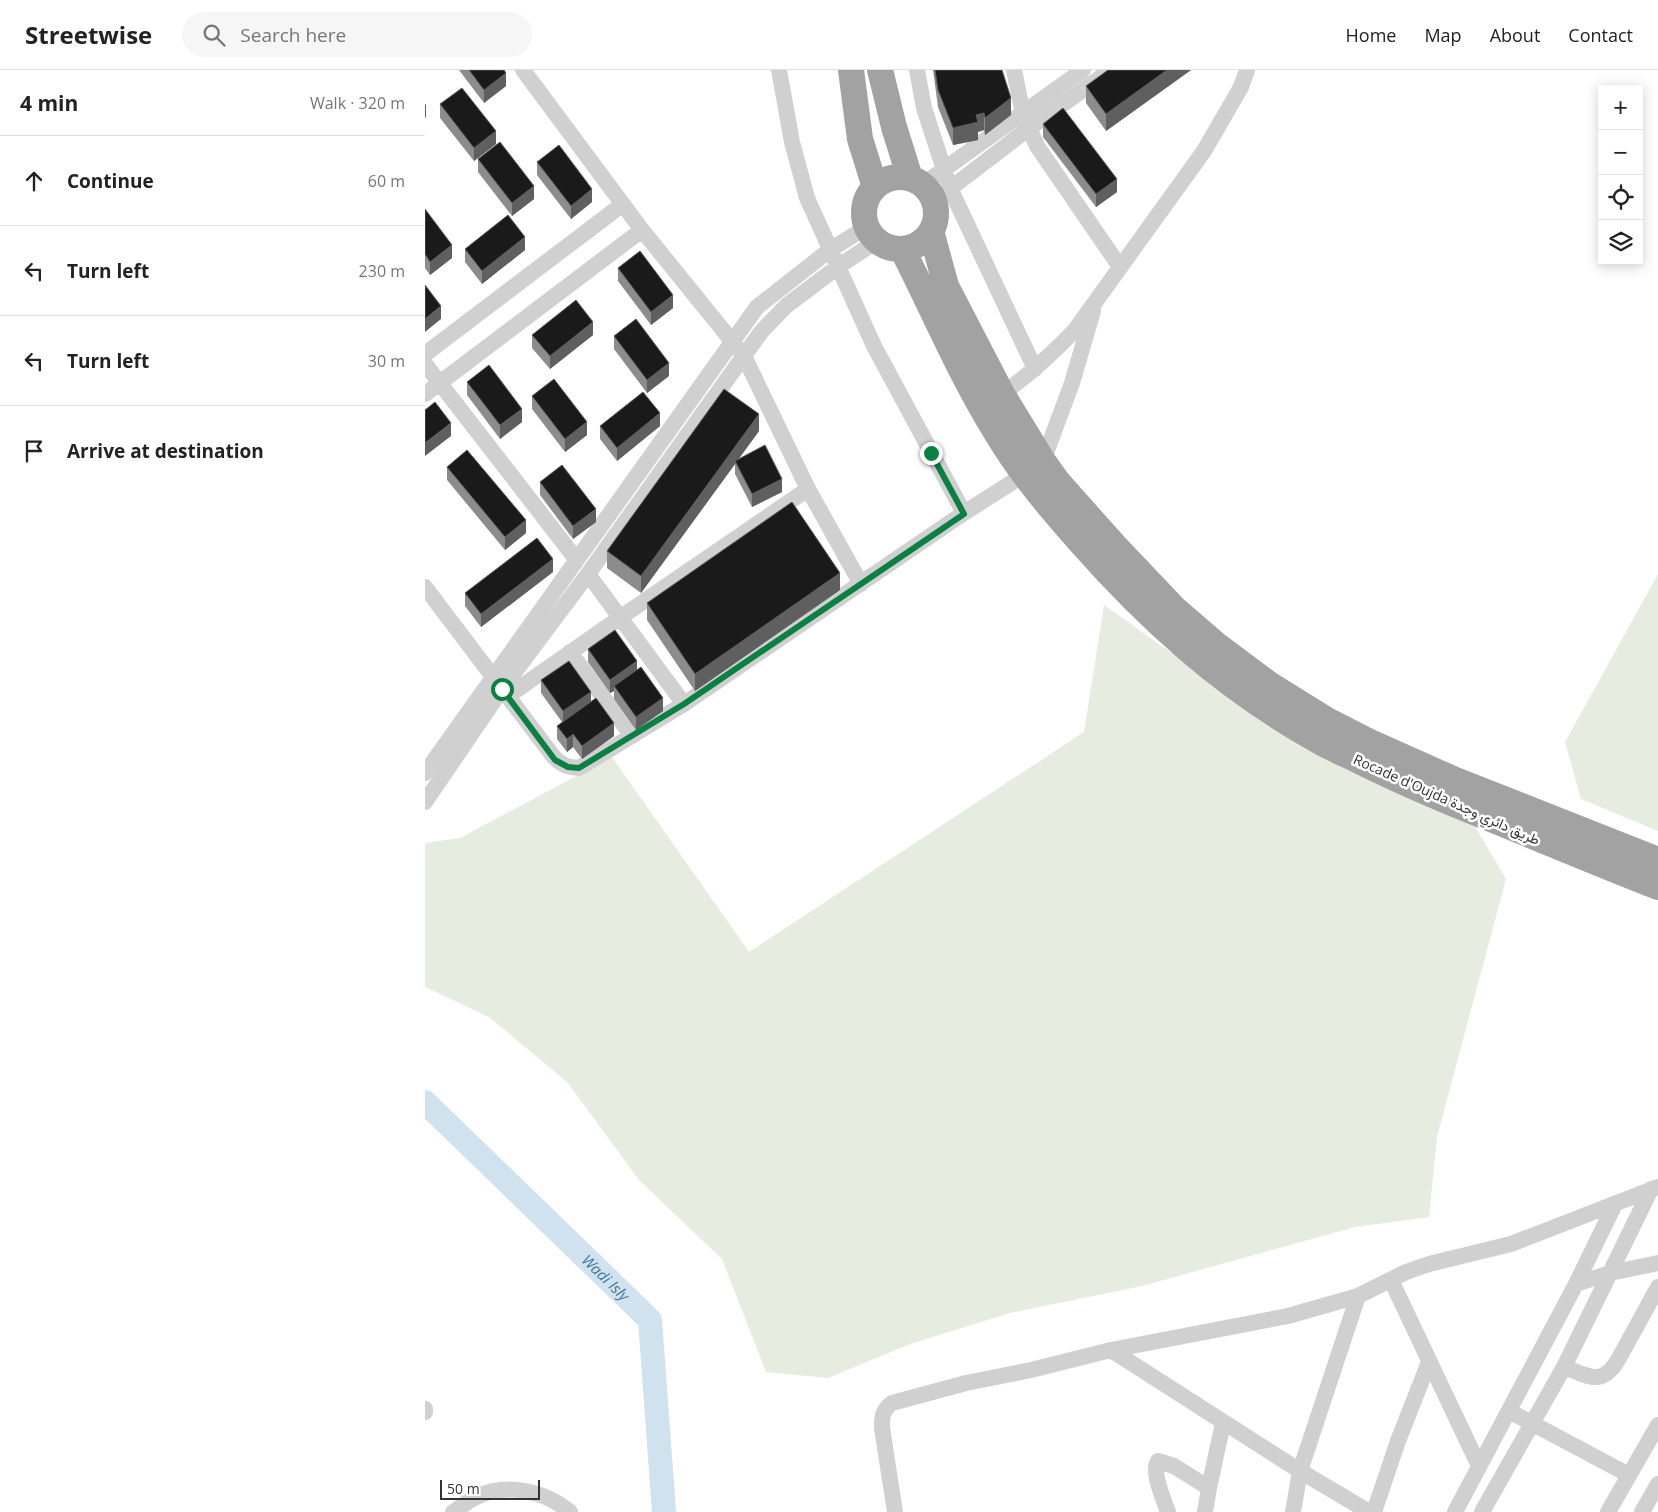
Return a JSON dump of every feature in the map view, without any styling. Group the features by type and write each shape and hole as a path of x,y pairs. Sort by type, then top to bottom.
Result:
{"highway":[{"path":"851,70 861,139 875,187"},
{"path":"880,70 894,127 929,188 936,211 931,231 919,244 902,249 889,247 872,234 864,217 868,196 875,187 891,178 929,188"},
{"name":"Rocade d'Oujda طريق دائري وجدة","path":"931,231 946,286 1002,394 1034,468 1071,532 1147,614 1191,653 1266,710 1310,737 1414,788 1563,850 1658,886"},
{"name":"Rocade d'Oujda طريق دائري وجدة","path":"902,249 970,387 999,438 1034,468 1058,482 1174,608 1218,646 1269,684 1327,720 1372,743 1453,779 1658,860"}],"street":[{"path":"523,70 642,230 744,356 808,489 861,584"},
{"path":"779,70 792,142 807,198 874,346 964,514"},
{"path":"917,70 924,108 943,169"},
{"path":"1014,70 1025,122 1037,146 1120,267"},
{"path":"929,188 1025,122 1083,70"},
{"path":"929,188 943,169 1111,70"},
{"path":"1002,394 1055,352 1075,330 1204,151 1241,87 1247,70"},
{"path":"929,188 943,169"},
{"path":"929,188 1035,369"},
{"path":"425,354 623,204"},
{"path":"425,394 642,230"},
{"path":"425,802 501,688 576,559 751,315 763,301 831,249 872,234"},
{"path":"425,773 501,688 588,574 761,332 778,313 839,266 872,234"},
{"path":"425,587 555,760 568,767 579,768 684,704 1034,468 1073,383 1097,300"},
{"path":"425,364 576,559"},
{"path":"501,688 570,652 808,489"},
{"path":"588,574 684,704"},
{"path":"570,652 631,736"},
{"path":"895,1512 881,1415 884,1409 892,1403 966,1383 1031,1370 1111,1350 1288,1316 1358,1296 1429,1264 1511,1244 1654,1188"},
{"path":"1481,1512 1564,1367 1654,1188"},
{"path":"1455,1512 1615,1204"},
{"path":"1575,1284 1658,1263"},
{"path":"1391,1280 1479,1466"},
{"path":"1564,1367 1588,1376 1600,1377 1612,1371 1658,1288"},
{"path":"1293,1512 1300,1471 1358,1296"},
{"path":"1111,1350 1223,1423 1369,1512"},
{"path":"1374,1512 1398,1440 1429,1362"},
{"path":"1509,1411 1629,1475"},
{"path":"1205,1512 1223,1423"},
{"path":"1608,1512 1658,1425"},
{"path":"1168,1512 1157,1480 1155,1467 1158,1462 1174,1466 1209,1488"},
{"path":"1642,1512 1658,1484"},
{"path":"453,1512 488,1493 518,1490 538,1494 553,1500 570,1512"}],"shaded area":[{"path":"1658,574 1658,831 1581,799 1565,742"},
{"path":"1104,605 1177,657 1470,818 1506,879 1437,1137 1429,1217 1355,1227 1142,1286 1010,1313 910,1344 828,1378 766,1372 722,1259 639,1180 568,1083 489,1017 425,987 425,843 460,838 612,757 749,952 1084,732"}],"building":[{"path":"469,70 504,70 506,73 484,90"},
{"path":"935,70 1002,70 1011,98 985,118 984,113 976,115 978,122 953,128 938,90"},
{"path":"1108,70 1167,70 1106,114 1086,86"},
{"path":"462,88 496,131 474,148 440,104"},
{"path":"1063,108 1117,179 1096,194 1043,124"},
{"path":"500,142 534,186 512,203 478,159"},
{"path":"559,145 592,189 571,206 537,162"},
{"path":"425,209 452,245 430,262 425,254"},
{"path":"508,215 525,237 482,271 465,249"},
{"path":"640,251 673,295 651,312 618,268"},
{"path":"425,285 441,306 425,319"},
{"path":"576,300 593,322 550,356 532,335"},
{"path":"636,319 669,363 647,380 614,336"},
{"path":"489,365 522,409 500,425 467,382"},
{"path":"554,379 587,422 565,439 532,396"},
{"path":"724,389 759,414 641,576 607,551"},
{"path":"643,392 660,413 617,448 600,426"},
{"path":"435,402 451,423 425,443 425,410"},
{"path":"765,445 782,479 752,494 735,461"},
{"path":"467,450 526,520 505,537 447,467"},
{"path":"562,465 596,509 573,526 540,482"},
{"path":"792,502 840,573 695,674 647,603"},
{"path":"537,538 553,559 481,614 465,593"},
{"path":"615,630 637,661 610,680 588,649"},
{"path":"569,661 591,692 563,711 541,680"},
{"path":"641,667 663,698 636,717 614,686"},
{"path":"596,698 614,723 582,746 573,734 567,739 557,726"}],"waterway":[{"name":"Wadi Isly","path":"425,1102 650,1320 664,1512"}],"route":[{"path":"502,689 555,760 568,767 579,768 684,704 964,514 931,453"}]}
